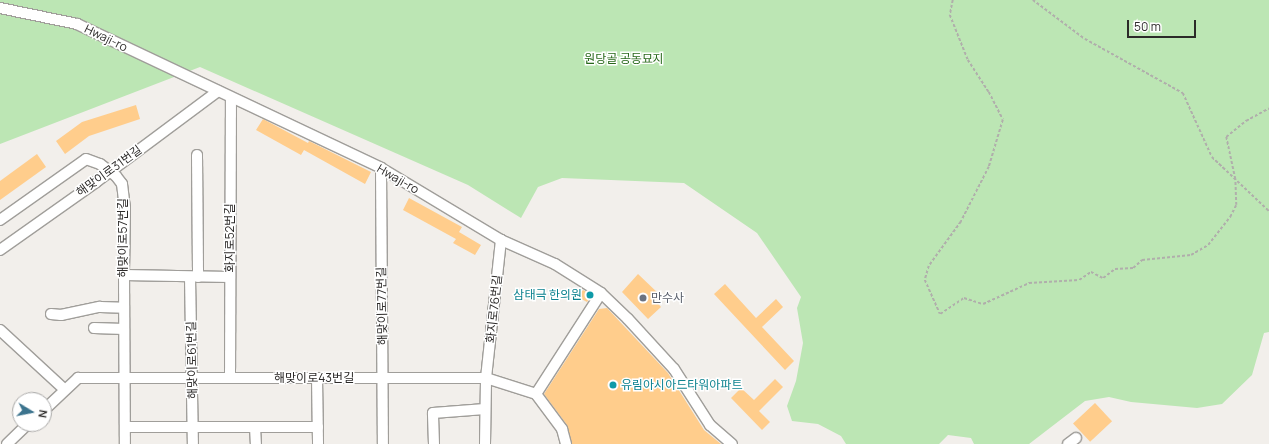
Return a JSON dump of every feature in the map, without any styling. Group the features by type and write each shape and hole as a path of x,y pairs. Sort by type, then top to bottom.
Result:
{"street":[{"name":"Hwaji-ro","path":"0,8 77,24 381,168 501,240 555,264 601,293 674,369 710,425 732,444"},
{"name":"해맞이로31번길","path":"0,250 96,182 218,91"},
{"name":"화지로52번길","path":"230,378 231,98"},
{"name":"해맞이로61번길","path":"193,444 192,378 197,155"},
{"name":"해맞이로57번길","path":"0,220 86,158 100,164 116,176 122,184 125,208 125,444"},
{"name":"해맞이로77번길","path":"381,168 383,444"},
{"name":"화지로76번길","path":"484,444 486,378 501,240"},
{"path":"124,275 230,277"},
{"path":"566,444 562,429 536,394 601,293"},
{"path":"51,314 61,315 100,307 124,308"},
{"path":"94,328 124,329"},
{"path":"0,330 65,390"},
{"name":"해맞이로43번길","path":"52,402 78,378 486,378 536,394"},
{"path":"317,378 318,444"},
{"path":"434,444 433,413 485,409"},
{"path":"255,427 256,444"},
{"path":"125,428 318,427"},
{"path":"7,444 20,432"},
{"path":"1068,444 1076,438"}],"path":[{"path":"953,0 950,16 968,60 989,92 1003,120 986,174 961,222 929,266 925,280 940,314 964,298 983,304 1029,283 1079,280 1091,272 1103,278 1115,269 1133,268 1142,260 1190,255 1208,246 1230,217 1236,205 1235,179 1226,137 1246,121 1269,108"},
{"path":"1033,0 1085,39 1183,92 1212,157 1269,211"}],"green space":[{"name":"원당골 공동묘지","path":"0,0 1269,0 1269,332 1264,333 1252,375 1222,404 1197,408 1131,402 1109,397 1085,401 1029,444 974,444 971,438 948,435 939,444 846,444 841,436 818,424 792,421 787,406 796,381 803,343 797,308 801,297 757,233 684,183 562,178 538,187 521,218 468,185 200,67 0,144"}],"building":[{"path":"136,105 140,119 89,136 65,154 56,141 82,122"},
{"path":"263,119 308,143 309,141 371,172 365,184 304,150 301,155 256,130"},
{"path":"37,154 46,167 0,200 0,181"},
{"path":"409,198 462,227 459,232 481,245 475,255 453,243 456,239 403,210"},
{"name":"만수사","path":"638,274 660,295 655,300 661,307 648,319 622,292"},
{"path":"725,284 756,318 776,299 783,307 762,327 794,361 785,370 714,294"},
{"path":"583,290 592,295 587,302 578,297"},
{"name":"유림아시아드타워아파트","path":"607,308 668,373 704,430 721,444 572,444 567,425 544,394 599,309"},
{"path":"775,379 783,387 759,411 770,422 762,430 731,398 741,388 754,400"},
{"path":"1095,403 1112,421 1090,442 1073,423"}],"place":[{"name":"삼태극 한의원","path":"590,295"},
{"name":"만수사","path":"643,298"},
{"name":"유림아시아드타워아파트","path":"613,385"}]}
